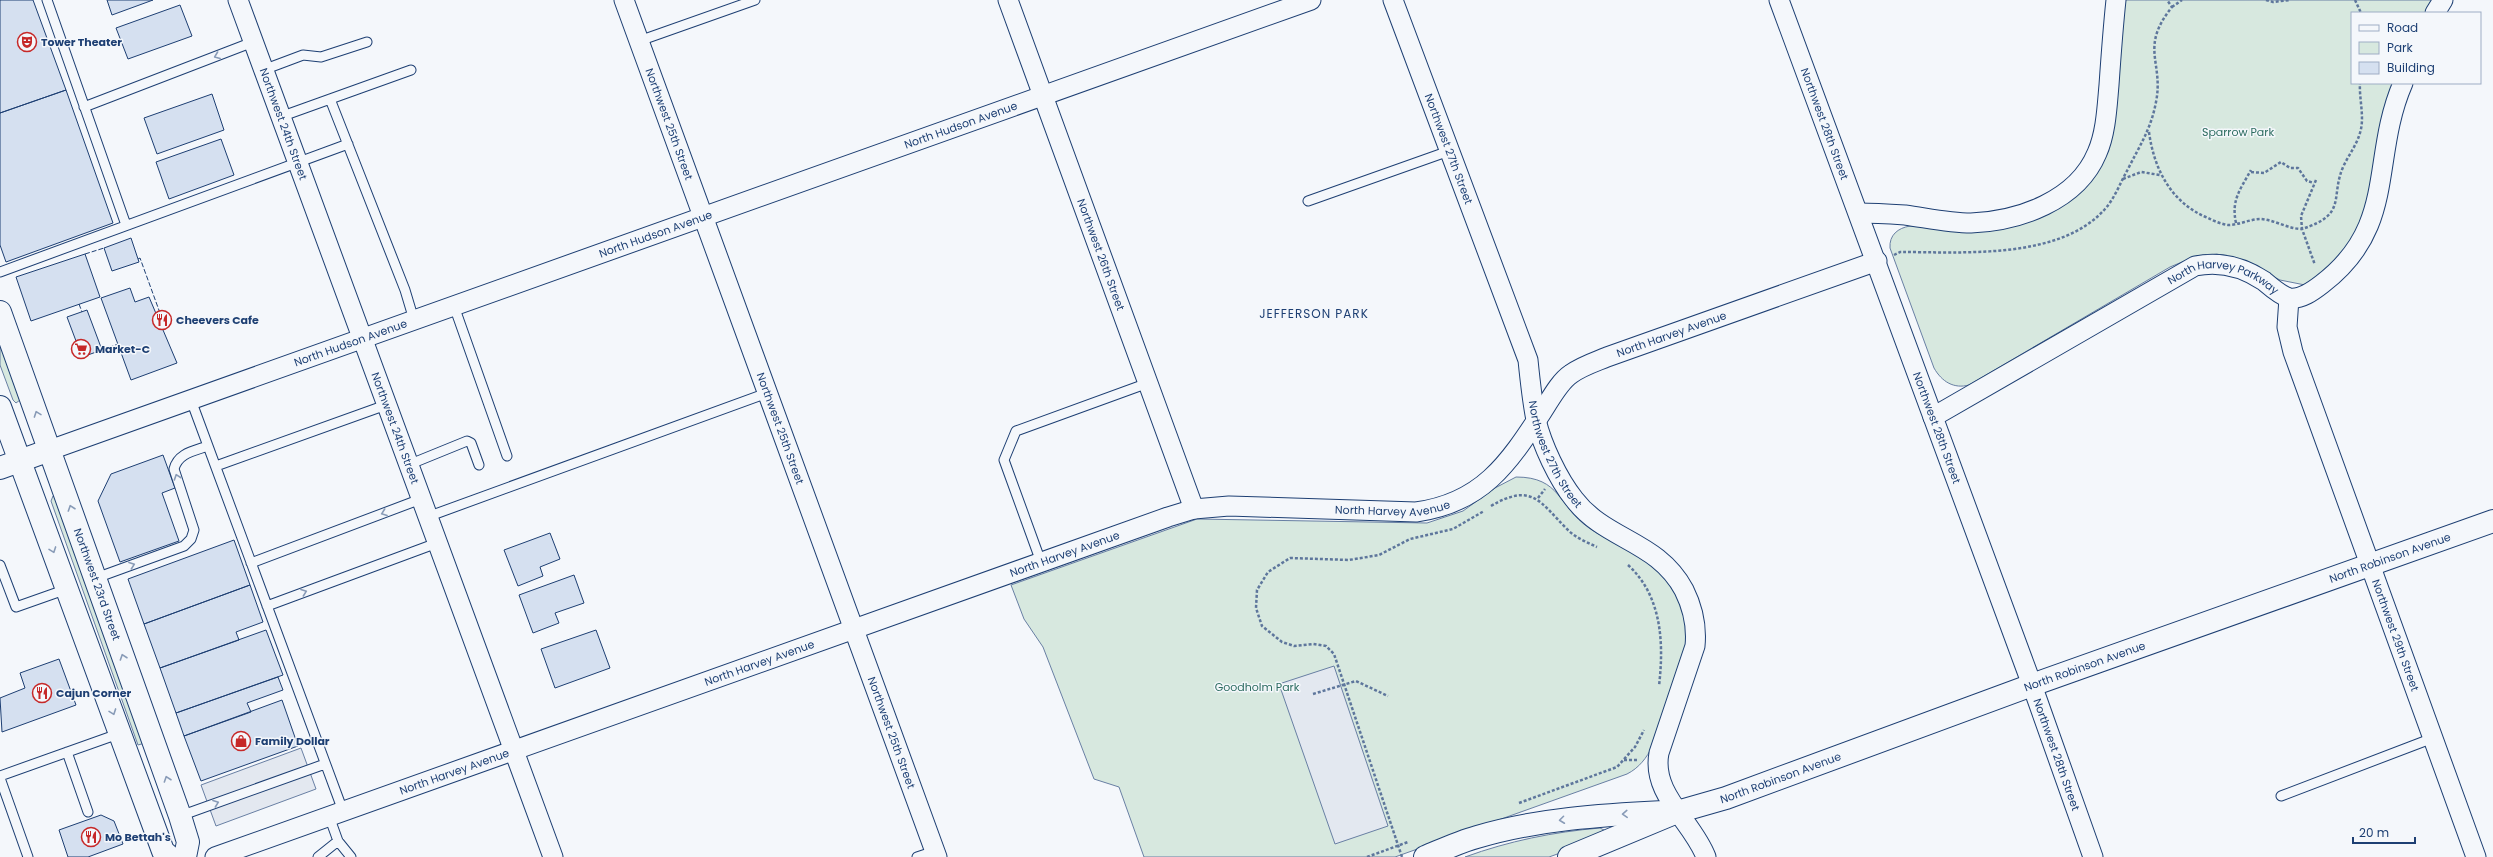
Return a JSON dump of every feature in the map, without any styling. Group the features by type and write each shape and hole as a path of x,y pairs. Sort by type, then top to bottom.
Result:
{"street":[{"name":"Northwest 24th Street","path":"238,0 553,857"},
{"name":"Northwest 25th Street","path":"624,0 854,629 930,855"},
{"name":"Northwest 26th Street","path":"1008,0 1194,509"},
{"name":"North Hudson Avenue","path":"10,465 1311,0"},
{"name":"Northwest 27th Street","path":"1393,0 1528,360 1536,421 1558,475 1574,499 1600,525 1653,554 1662,561 1680,582 1691,607 1696,632 1695,646 1658,759 1659,777 1677,812 1703,849 1706,857"},
{"name":"Northwest 28th Street","path":"1780,0 2032,685 2092,857"},
{"path":"1859,213 1904,215 1956,222 1986,222 2033,210 2065,192 2089,169 2098,153 2107,105 2116,0"},
{"path":"2436,12 2443,0"},
{"name":"North Harvey Parkway","path":"1933,417 2195,266 2213,263 2237,267 2248,272 2289,298 2307,294 2323,284 2341,267 2358,247 2373,220 2387,138 2403,84"},
{"name":"North Harvey Avenue","path":"215,857 513,749 1194,509 1229,506 1416,512 1448,506 1473,492 1493,476 1515,452 1570,374 1584,367 1877,261"},
{"name":"Northwest 29th Street","path":"2289,298 2287,327 2293,352 2372,565 2476,857"},
{"name":"Northwest 23rd Street","path":"0,312 180,816 188,842 185,857"},
{"path":"0,407 10,465 67,589 164,851 170,857"},
{"name":"North Robinson Avenue","path":"1569,857 1677,812 1726,798 2032,685 2493,521"},
{"name":"North Robinson Avenue","path":"1419,849 1536,823 1601,815 1677,812"}],"lane":[{"path":"47,0 126,225"},
{"path":"639,41 755,0"},
{"path":"84,107 253,42"},
{"path":"263,70 303,55 321,57 367,42"},
{"path":"280,117 411,70"},
{"path":"330,99 405,290 414,320"},
{"path":"0,272 348,144"},
{"path":"1308,201 1449,151"},
{"path":"454,306 507,456"},
{"path":"1041,562 1004,460 1016,431 1148,383"},
{"path":"251,563 424,508 767,393"},
{"path":"191,400 325,764 336,814 338,841 351,857"},
{"path":"216,466 386,405"},
{"path":"408,464 467,441 470,443 479,464"},
{"path":"96,578 184,546 191,539 194,530 174,469 176,462 182,456 208,446"},
{"path":"267,606 437,543"},
{"path":"0,565 16,607 67,589"},
{"path":"28,857 0,777 121,733"},
{"path":"2280,796 2433,738"},
{"path":"67,752 88,812"},
{"path":"180,816 325,764"},
{"path":"318,857 338,841"}],"path":[{"path":"2172,7 2182,0"},
{"path":"2266,0 2272,2 2290,0"},
{"path":"2355,0 2361,12"},
{"path":"2149,132 2151,148 2161,175 2175,196 2201,215 2229,225 2262,219 2292,229 2302,229 2317,225 2329,216 2335,204 2343,167 2355,145 2361,128 2360,84"},
{"path":"2236,223 2233,209 2234,201 2251,171 2264,173 2281,162 2290,168 2298,168 2307,181 2315,182 2301,216 2302,229 2323,284"},
{"path":"2122,179 2141,172 2161,175"},
{"path":"1402,857 1334,654 1326,646 1313,644 1294,646 1282,642 1262,626 1256,608 1257,590 1268,572 1290,558 1349,560 1379,555 1410,539 1453,529 1499,501 1521,495 1538,498 1571,533 1601,549"},
{"path":"1624,562 1646,587 1659,623 1662,638 1658,689"},
{"path":"1313,694 1356,681 1364,683 1378,692 1388,696"},
{"path":"1516,804 1617,767 1635,747 1645,727"},
{"path":"1367,857 1398,846 1419,849"}],"green space":[{"name":"Sparrow Park","path":"2125,0 2434,0 2427,12 2351,12 2351,84 2395,84 2369,202 2353,241 2318,278 2305,285 2280,280 2240,260 2217,254 2194,257 2170,267 1969,385 1958,386 1945,381 1934,368 1890,248 1891,239 1895,233 1902,228 1910,226 2032,219 2111,139"},
{"path":"0,344 20,400 16,403 13,400 0,365"},
{"name":"Goodholm Park","path":"1516,477 1531,478 1551,487 1571,511 1589,528 1643,557 1653,565 1671,585 1677,596 1682,608 1687,634 1685,656 1656,737 1648,754 1642,762 1627,774 1395,857 1144,857 1119,787 1094,779 1043,647 1024,619 1011,585 1197,519 1427,523 1463,511 1495,488"},
{"path":"53,496 55,497 145,743 138,745 51,501"},
{"path":"1600,828 1604,830 1602,838 1549,857 1465,857 1498,846 1531,838"}],"shaded area":[{"path":"1334,666 1388,826 1335,844 1279,684"},
{"path":"301,748 316,789 216,826 201,785"}],"building":[{"name":"Tower Theater","path":"0,0 33,0 66,90 0,113"},
{"path":"107,0 153,0 112,15"},
{"path":"180,5 192,36 128,59 116,28"},
{"path":"66,90 113,223 6,262 0,245 0,113"},
{"path":"212,94 224,130 157,154 144,118"},
{"path":"221,139 234,175 169,199 156,162"},
{"path":"131,238 139,262 112,271 104,248"},
{"path":"85,254 100,297 31,321 16,277"},
{"path":"130,288 135,302 149,297 177,363 131,380 101,298"},
{"path":"87,310 102,350 82,357 67,317"},
{"path":"163,455 175,488 162,493 179,541 120,562 98,501 111,474"},
{"path":"550,533 560,559 540,567 543,576 518,586 504,550"},
{"path":"234,540 250,585 144,624 128,579"},
{"path":"574,575 584,603 555,613 559,623 533,633 519,595"},
{"path":"250,585 263,622 236,632 239,640 160,668 144,624"},
{"path":"266,630 283,675 176,713 160,668"},
{"path":"596,630 610,668 555,688 541,649"},
{"name":"Cajun Corner","path":"59,659 76,705 2,732 0,698 25,688 20,673"},
{"path":"278,677 283,690 247,703 251,712 184,736 176,713"},
{"name":"Family Dollar","path":"282,700 298,746 201,781 184,736"},
{"name":"Mo Bettah's","path":"101,815 114,821 123,844 88,857 68,857 59,830"}],"fence":[{"path":"85,254 104,248"},
{"path":"138,259 140,258 160,313 155,315"},
{"path":"79,304 82,312"},
{"path":"102,350 118,344"}],"place":[{"name":"Tower Theater","path":"27,42"},
{"name":"Cheevers Cafe","path":"162,320"},
{"name":"Market-C","path":"81,349"},
{"name":"Cajun Corner","path":"42,693"},
{"name":"Family Dollar","path":"241,741"},
{"name":"Mo Bettah's","path":"91,837"}],"district":[{"name":"JEFFERSON PARK","path":"1314,313"}]}
